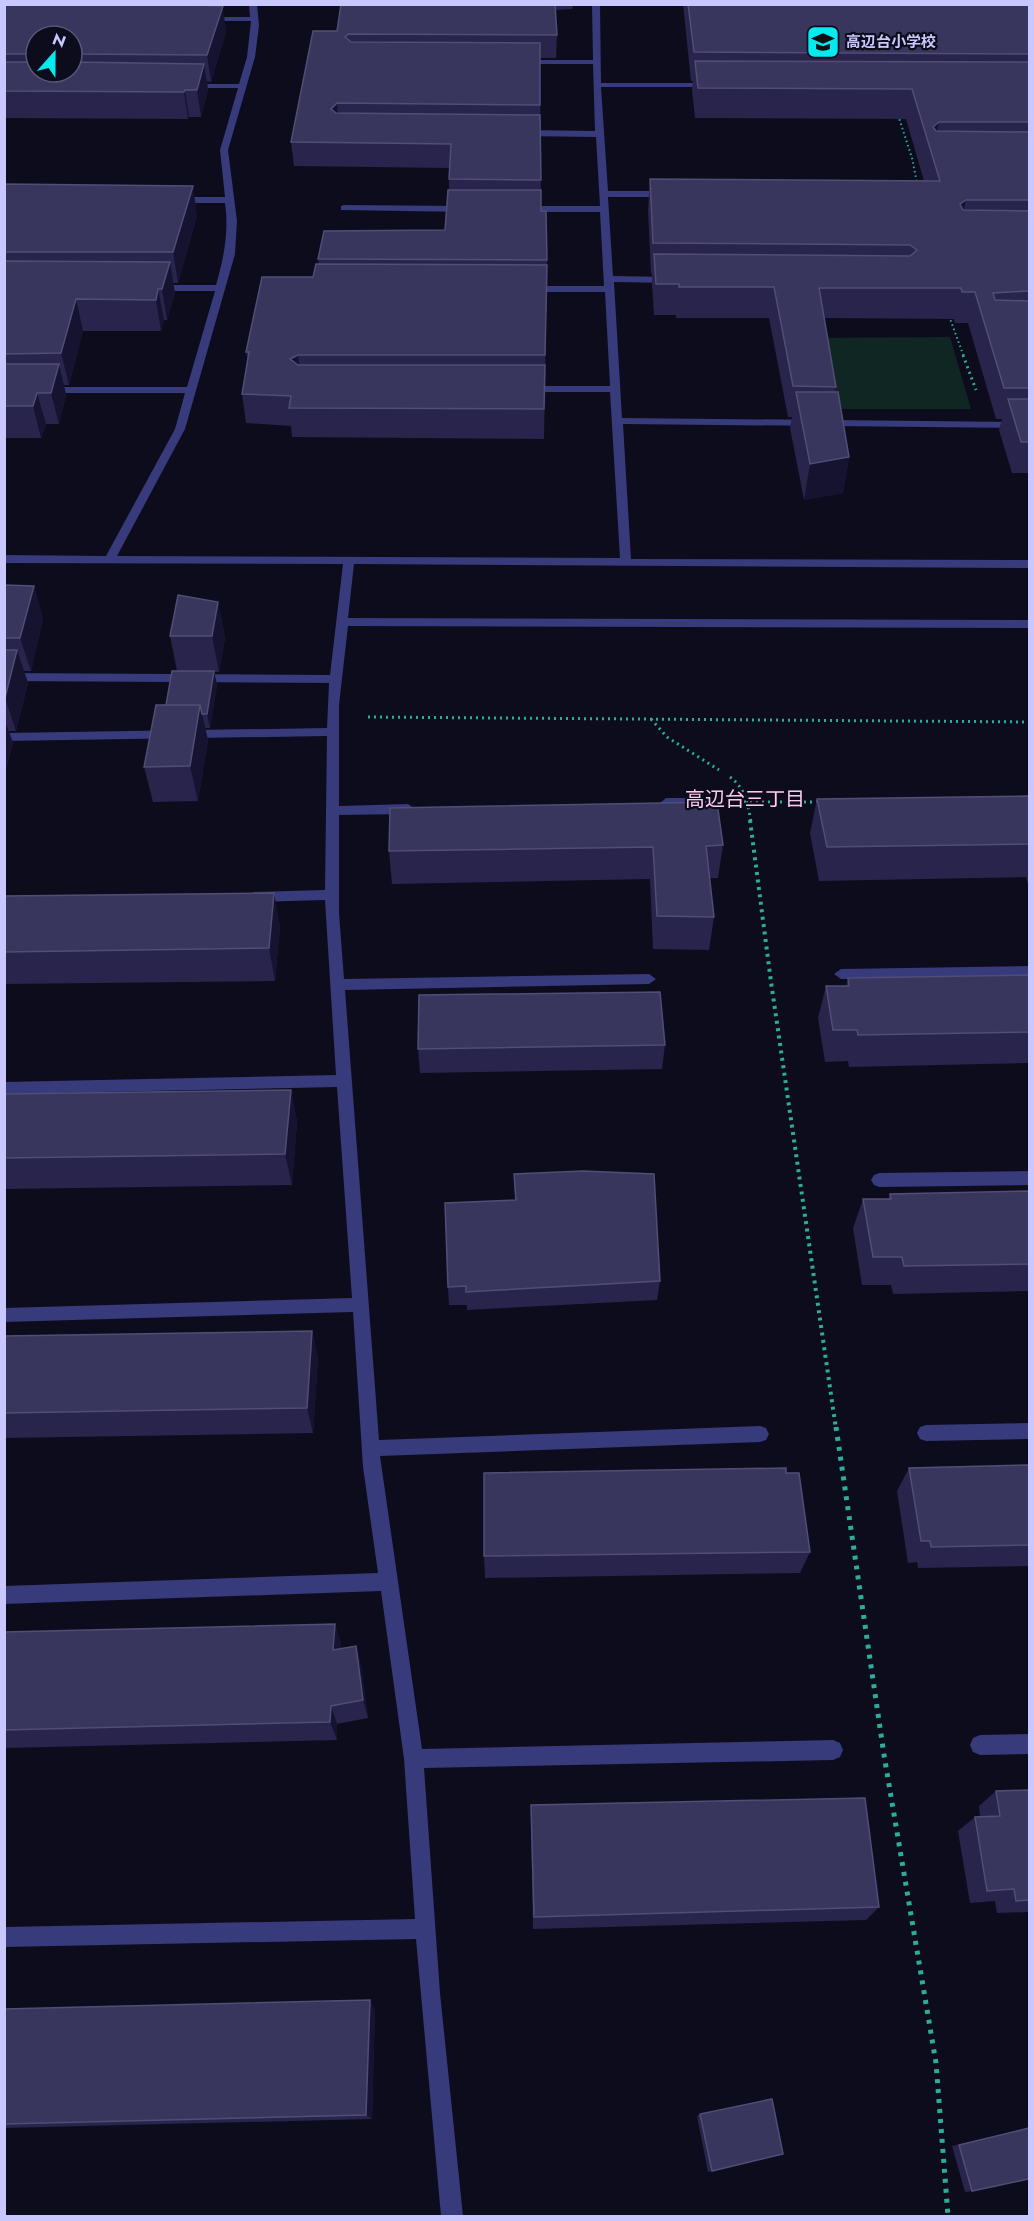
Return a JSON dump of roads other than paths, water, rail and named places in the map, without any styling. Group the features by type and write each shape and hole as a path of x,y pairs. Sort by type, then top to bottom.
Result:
{"street":[{"path":"110,559 180,429 230,254 232,221 224,150 251,57 255,19 253,4"},
{"path":"596,4 597,85 626,562"},
{"path":"196,19 255,19"},
{"path":"515,62 597,62"},
{"path":"597,85 725,86"},
{"path":"183,86 242,86"},
{"path":"517,133 600,134"},
{"path":"603,194 685,194"},
{"path":"170,200 229,200"},
{"path":"344,208 474,209"},
{"path":"510,209 604,209"},
{"path":"515,289 679,280"},
{"path":"148,288 220,288"},
{"path":"510,389 615,389"},
{"path":"4,390 192,390"},
{"path":"617,420 1029,425"},
{"path":"4,558 1029,564"},
{"path":"349,560 336,679 333,732 332,895 337,985 371,1448 414,1759 425,1929 452,2217"},
{"path":"342,622 1029,624"},
{"path":"4,677 336,679"},
{"path":"4,737 333,732"},
{"path":"657,804 705,802"},
{"path":"333,811 417,809"},
{"path":"238,897 332,895"},
{"path":"841,974 1029,971"},
{"path":"337,985 649,979"},
{"path":"4,1088 343,1081"},
{"path":"879,1180 1029,1178"},
{"path":"4,1315 360,1305"},
{"path":"926,1433 1029,1431"},
{"path":"371,1448 760,1434"},
{"path":"4,1595 388,1582"},
{"path":"980,1745 1029,1744"},
{"path":"414,1759 833,1750"},
{"path":"4,1937 425,1929"}],"place":[{"name":"高辺台小学校","path":"823,42"}],"district":[{"name":"高辺台三丁目","path":"745,799"}]}
